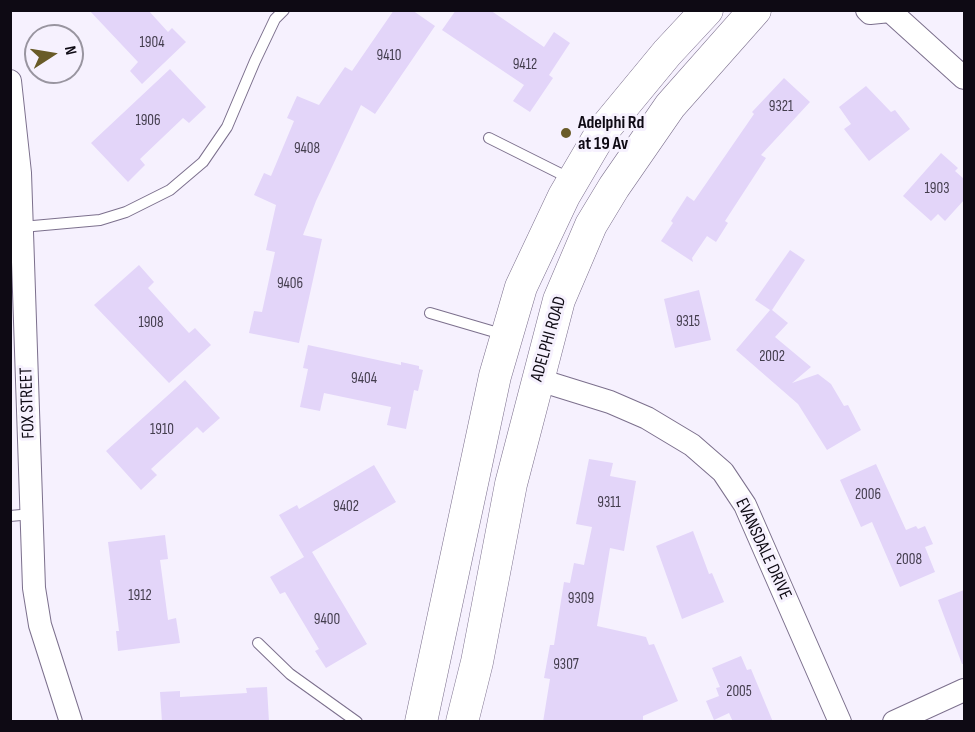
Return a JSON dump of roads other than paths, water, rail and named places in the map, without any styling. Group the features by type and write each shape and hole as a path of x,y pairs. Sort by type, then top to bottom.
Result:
{"main road":[{"path":"421,722 495,376 521,287 574,181 601,133 667,53 707,10"},
{"name":"ADELPHI ROAD","path":"462,722 477,662 511,484 536,379 559,300 597,216 670,106 755,10"}],"street":[{"path":"867,10 870,13 890,11 964,78"},
{"name":"FOX STREET","path":"10,81 22,227 21,515 40,626 71,722"},
{"name":"EVANSDALE DRIVE","path":"536,379 610,402 646,418 692,446 723,472 744,505 840,722"},
{"path":"894,722 964,690"}],"lane":[{"path":"22,227 100,220 126,212 170,190 203,162 227,127 275,19 284,10"},
{"path":"489,138 574,181"},
{"path":"430,313 507,335"},
{"path":"258,643 290,674 357,722"}],"place":[{"name":"Adelphi Rd at 19 Av","path":"566,133"}]}
